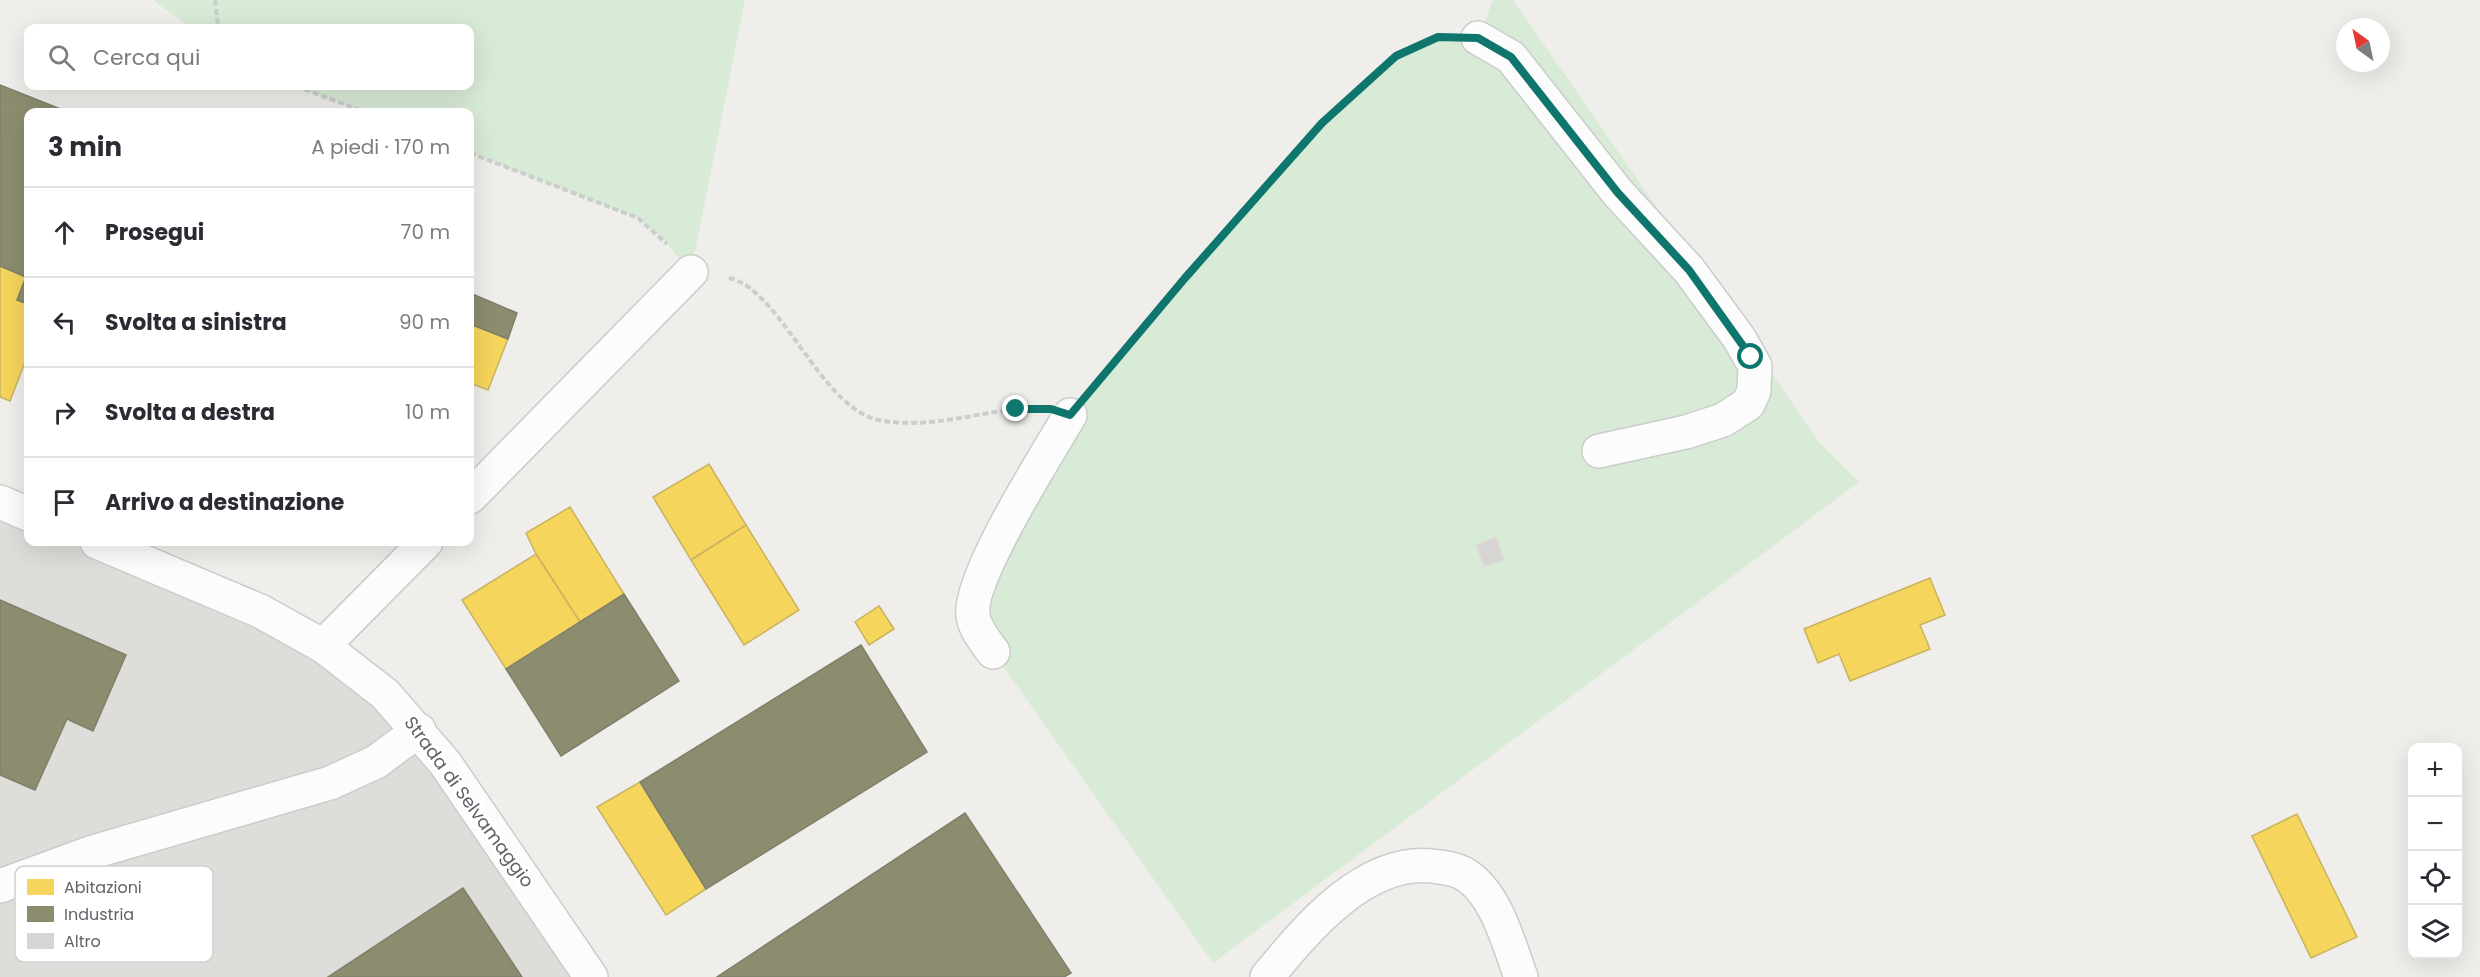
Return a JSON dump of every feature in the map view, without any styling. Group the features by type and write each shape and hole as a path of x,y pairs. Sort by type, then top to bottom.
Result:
{"street":[{"path":"1478,38 1511,57 1618,193 1689,270 1739,338 1755,366 1755,384 1748,404 1723,420 1686,432 1599,451"},
{"path":"474,493 691,272"},
{"path":"993,652 981,635 973,617 976,589 987,560 1070,415"},
{"path":"0,502 24,512"},
{"name":"Strada di Selvamaggio","path":"106,546 260,611 323,646 385,694 419,730 464,790 591,977"},
{"path":"323,646 422,546"},
{"path":"55,866 93,852 330,783 376,762 419,730"},
{"path":"1267,977 1293,945 1345,895 1379,876 1415,864 1453,869 1468,876 1481,889 1497,914 1521,977"},
{"path":"0,886 15,881"}],"path":[{"path":"215,0 218,24"},
{"path":"474,155 638,218 662,238 691,272 701,277 735,280 771,310 833,388 850,405 878,420 934,423 1035,408 1070,415 1185,278 1330,116 1396,56 1438,37 1478,38"},
{"path":"307,90 355,108"}],"shaded area":[{"path":"0,502 24,512 24,546 105,546 351,666 591,977 0,977"}],"green space":[{"path":"153,0 745,0 691,272 662,238 638,218 474,155 474,108 354,108 307,90 474,90 474,24 186,24"},
{"path":"1493,0 1513,0 1820,443 1859,482 1213,963 993,652 973,602 1070,415 1185,278 1322,123 1396,56 1439,37 1478,38"}],"building: Abitazioni":[{"path":"0,266 24,276 17,300 24,303 24,364 10,401 0,397"},
{"path":"474,326 508,339 488,390 474,385"},
{"path":"709,464 746,525 691,560 653,497"},
{"path":"570,507 624,594 580,622 536,554 526,533"},
{"path":"746,525 799,610 744,645 691,560"},
{"path":"536,554 580,622 506,669 462,600"},
{"path":"1930,578 1945,615 1920,625 1930,649 1850,681 1839,654 1818,663 1804,629"},
{"path":"879,606 894,629 869,645 855,622"},
{"path":"640,782 706,889 666,915 597,807"},
{"path":"2297,814 2357,937 2311,958 2252,836"}],"building: Industria":[{"path":"0,85 58,108 24,108 24,276 0,266"},
{"path":"24,282 24,303 17,300"},
{"path":"474,295 517,313 508,339 474,326"},
{"path":"624,594 679,681 561,756 506,669"},
{"path":"0,600 126,655 93,731 67,719 35,790 0,775"},
{"path":"861,645 927,752 706,889 640,782"},
{"path":"965,813 1071,973 1064,977 717,977"},
{"path":"463,888 522,977 328,977"}],"building: Altro":[{"path":"1496,537 1504,560 1484,567 1476,545"}],"route":[{"path":"1016,409 1051,409 1070,415 1124,355 1185,278 1322,123 1396,56 1438,37 1478,38 1511,57 1618,193 1689,270 1751,357"}]}
